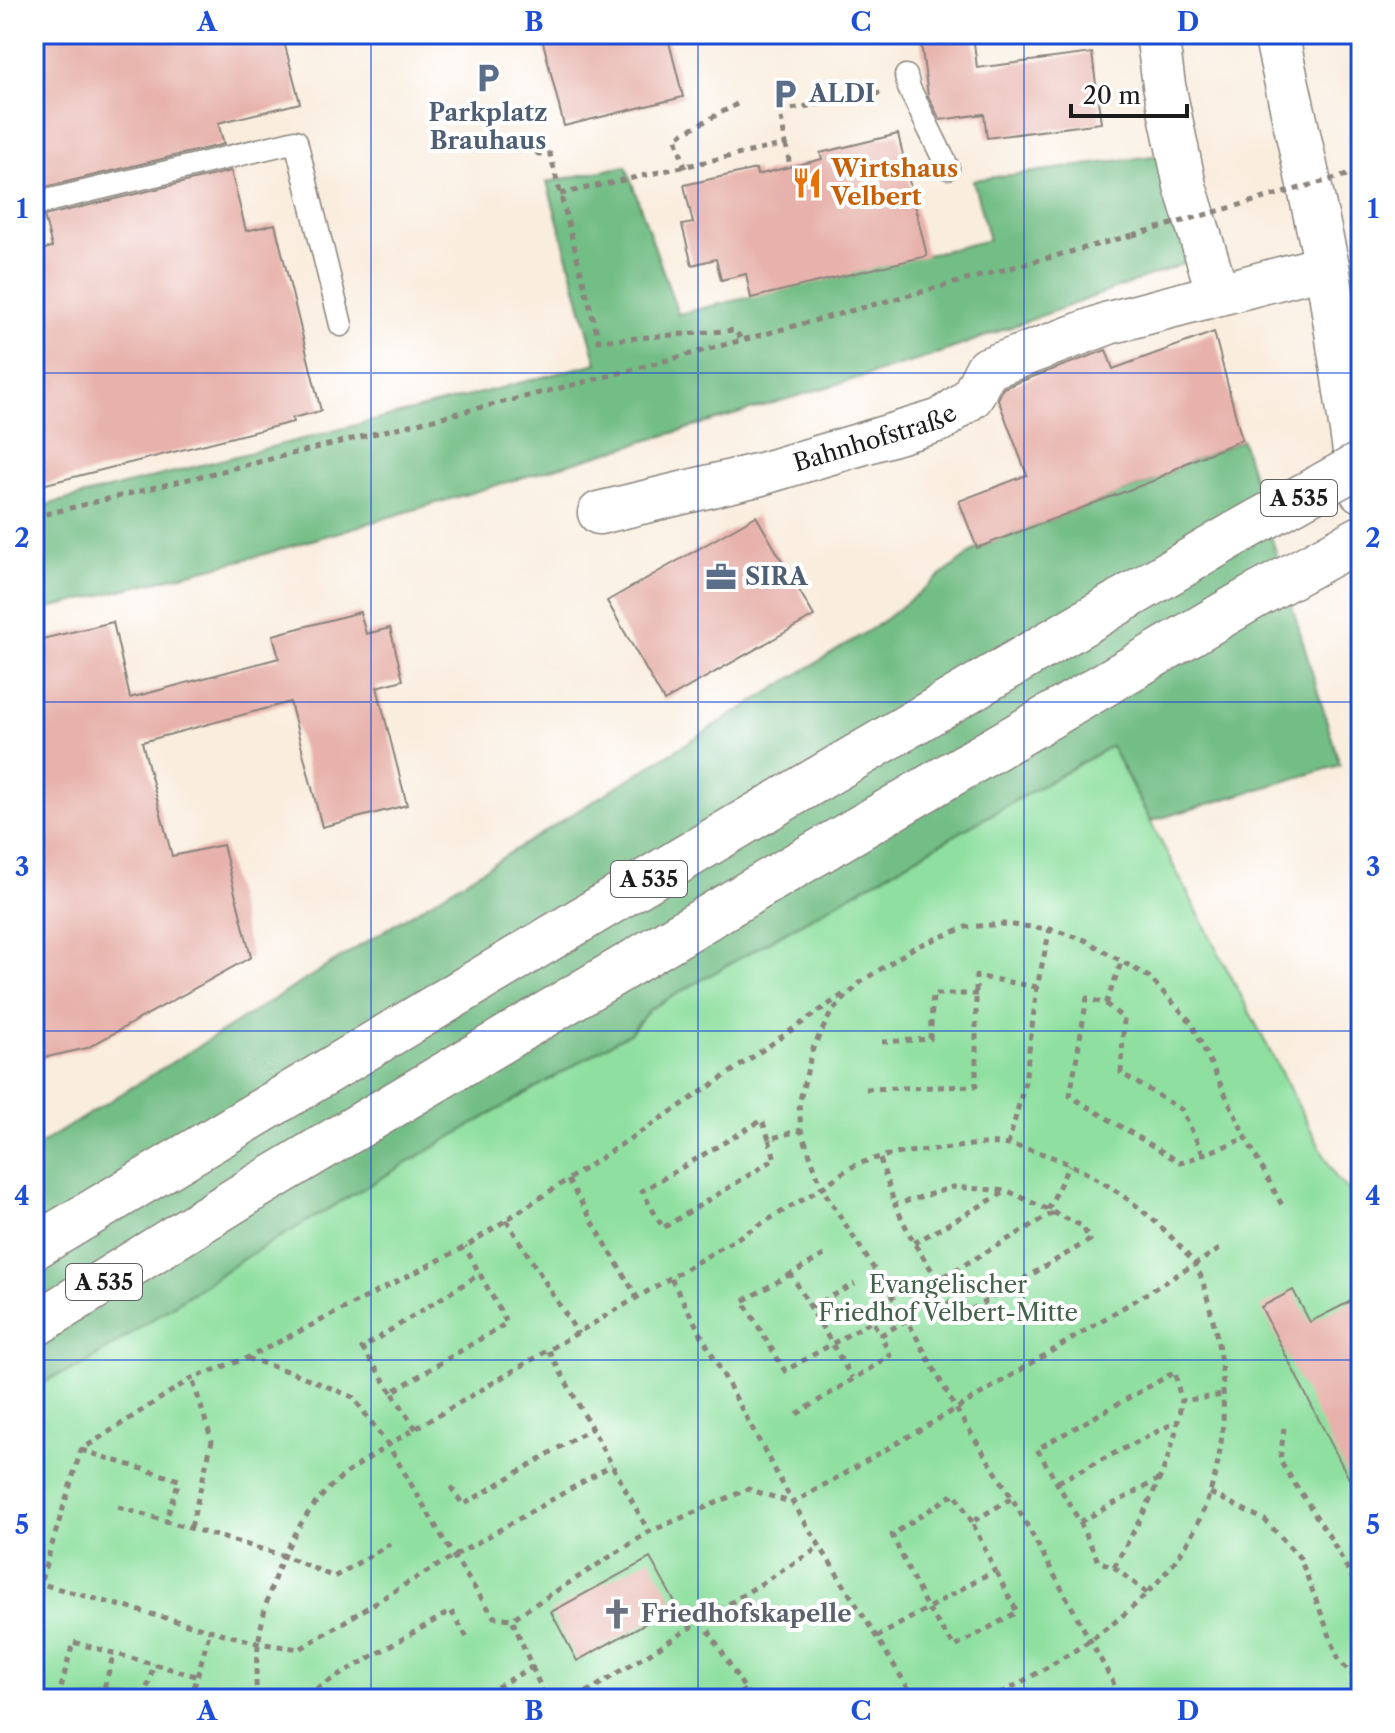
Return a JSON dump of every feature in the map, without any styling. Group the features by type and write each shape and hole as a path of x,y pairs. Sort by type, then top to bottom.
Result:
{"main road":[{"path":"1276,34 1327,266 1361,490"},
{"name":"A 535","path":"34,1247 725,834 1237,533 1361,464"},
{"name":"A 535","path":"34,1325 253,1189 1250,599 1361,538"}],"street":[{"path":"1157,34 1185,186 1218,294"},
{"name":"Bahnhofstraße","path":"599,513 761,474 941,420 972,397 986,369 1109,323 1327,266"}],"lane":[{"path":"907,82 948,168"},
{"path":"34,204 296,141 341,325"}],"path":[{"path":"780,111 907,82"},
{"path":"777,98 790,167"},
{"path":"685,168 676,137 737,104"},
{"path":"506,138 531,143 538,154 550,154 599,341 735,330 742,339"},
{"path":"560,194 786,144"},
{"path":"34,517 601,378 1361,171"},
{"path":"34,1603 37,1582 81,1450 192,1378 247,1358 465,1247 915,947 966,927 1003,924 1050,929 1085,940 1149,977 1191,1022 1246,1138 1283,1207"},
{"path":"1008,1145 1025,1082 1037,987 1050,929"},
{"path":"1106,1004 1122,960"},
{"path":"866,1089 976,1086 976,976 1037,987"},
{"path":"862,981 832,1011 813,1048 801,1091 801,1130 822,1188 907,1320 956,1409 1012,1498 1113,1682 1117,1699"},
{"path":"882,1042 930,1039 933,994 977,994"},
{"path":"1203,1154 1182,1110 1121,1073 1124,1019 1106,1004 1087,998 1070,1096 1181,1163 1246,1138"},
{"path":"762,1120 769,1139 775,1159 663,1228 642,1191 762,1120"},
{"path":"769,1139 801,1130"},
{"path":"468,1639 451,1611 312,1691 257,1697 257,1643 269,1592 306,1517 337,1481 388,1445 638,1299 852,1167 920,1150 983,1144 1008,1145 1051,1157 1116,1191 1139,1209 1196,1265 1218,1337 1223,1434 1210,1493 1197,1526 1177,1557 1147,1593 1124,1616 1090,1641 990,1699"},
{"path":"880,1159 895,1205 957,1318 1090,1240 1082,1226 1008,1191 953,1187 895,1205"},
{"path":"938,1280 1051,1212 1069,1165"},
{"path":"568,1180 638,1299"},
{"path":"914,1243 1008,1191"},
{"path":"506,1220 578,1334"},
{"path":"392,1392 507,1323 465,1247"},
{"path":"247,1358 353,1397 388,1445 454,1557 494,1617 512,1619 649,1532 748,1489 793,1503 956,1409 1223,1247"},
{"path":"797,1414 890,1356 872,1321 785,1371 743,1301 824,1255"},
{"path":"416,1429 362,1348 480,1274"},
{"path":"791,1274 852,1378"},
{"path":"671,1279 793,1503 915,1699"},
{"path":"811,1307 855,1284"},
{"path":"881,1335 907,1320"},
{"path":"549,1351 649,1532"},
{"path":"1114,1567 1160,1479 1179,1420 1181,1401 1175,1372 1037,1449 1080,1522 1098,1561 1114,1567 1147,1593"},
{"path":"191,1527 212,1441 192,1378"},
{"path":"1181,1401 1223,1395"},
{"path":"1058,1482 1179,1420"},
{"path":"451,1487 463,1505 592,1428"},
{"path":"1284,1428 1280,1461 1331,1539 1361,1594"},
{"path":"81,1450 179,1480 166,1520"},
{"path":"37,1582 257,1643 300,1649 612,1465"},
{"path":"1080,1522 1160,1479"},
{"path":"955,1493 995,1570 1017,1612 955,1647 927,1608 892,1535 955,1493"},
{"path":"1210,1493 1265,1520 1300,1558 1339,1660 1361,1684"},
{"path":"972,1522 1012,1498"},
{"path":"118,1507 285,1556 334,1577 390,1544"},
{"path":"576,1699 820,1547"},
{"path":"877,1637 995,1570"},
{"path":"512,1619 546,1699"},
{"path":"702,1620 751,1699"},
{"path":"191,1699 210,1630"},
{"path":"58,1699 73,1642 196,1676"},
{"path":"101,1699 114,1653"},
{"path":"144,1699 154,1664"},
{"path":"476,1699 532,1667"},
{"path":"730,1699 745,1690"},
{"path":"1008,1690 1012,1699"}],"green space":[{"path":"1160,155 1194,260 929,357 258,556 34,612 34,508 597,363 547,182 626,166 678,314 989,240 973,180"},
{"path":"1242,440 1340,765 1151,821 1111,746 649,1010 631,1032 246,1257 80,1367 57,1375 34,1389 34,1148 879,624 977,548 1155,480 1186,463"},
{"name":"Evangelischer Friedhof Velbert-Mitte","path":"1111,746 1336,1178 1361,1202 1361,1699 34,1699 34,1389 57,1375 80,1367 246,1257 631,1032 649,1010"}],"building":[{"path":"34,34 282,34 300,103 218,123 224,144 37,189 34,178"},
{"path":"541,34 667,34 683,97 564,126"},
{"path":"920,34 973,34 977,68 1092,53 1101,123 987,138 984,114 940,120 928,96"},
{"path":"898,134 927,256 751,298 746,274 721,280 716,259 692,265 682,225 693,223 684,185 756,169 757,175 822,159 820,153"},
{"path":"231,171 246,231 275,224 321,411 292,418 293,422 34,487 34,252 52,247 44,216"},
{"path":"1214,332 1242,440 1186,463 1155,480 977,548 959,501 1027,475 998,399 1003,388 1106,350 1113,369"},
{"path":"756,516 814,616 664,701 607,601"},
{"path":"360,612 366,634 390,628 403,680 377,687 407,805 322,827 290,702 142,742 172,856 223,845 251,957 87,1048 34,1060 34,641 113,622 130,698 279,658 273,635"},
{"path":"1293,1290 1310,1322 1361,1296 1361,1502 1261,1307"},
{"name":"Friedhofskapelle","path":"650,1558 677,1606 577,1661 551,1612"}],"place":[{"name":"Parkplatz Brauhaus","path":"488,78"},
{"name":"ALDI","path":"785,94"},
{"name":"Wirtshaus Velbert","path":"807,183"},
{"name":"SIRA","path":"721,577"},
{"name":"Friedhofskapelle","path":"617,1614"}]}
